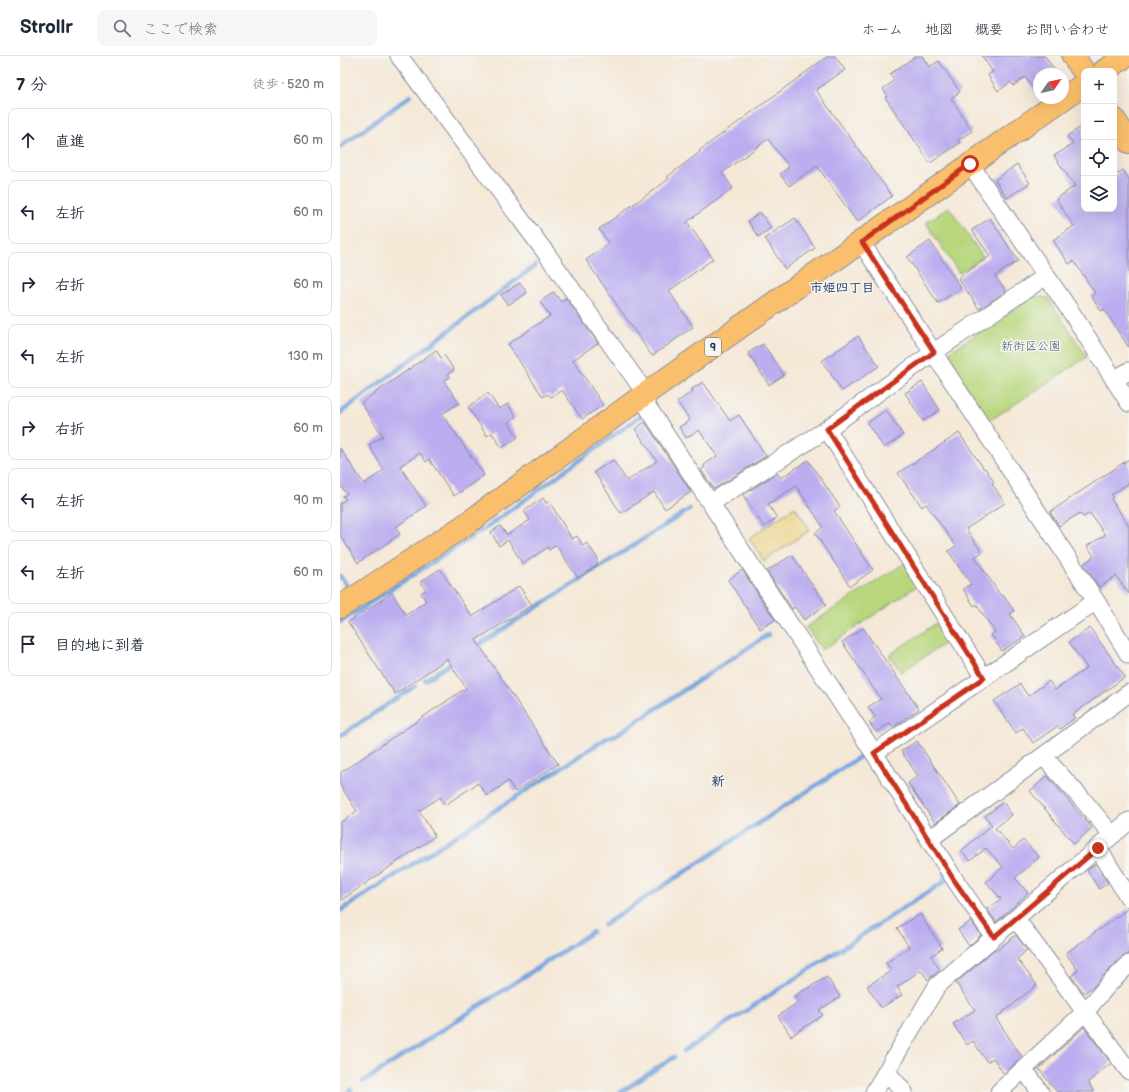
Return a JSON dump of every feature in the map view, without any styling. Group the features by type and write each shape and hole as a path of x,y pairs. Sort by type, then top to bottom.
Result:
{"main road":[{"path":"1073,56 1081,68"},
{"path":"1108,68 1126,56"},
{"name":"9","path":"340,607 465,526 644,396 1081,86"},
{"path":"1117,124 1129,142"}],"street":[{"path":"399,56 546,253 644,396 711,503 930,839 954,880 994,937"},
{"path":"970,164 1046,276 1129,403"},
{"path":"862,242 1096,601 1129,655"},
{"path":"711,503 827,429 934,352 1046,276"},
{"path":"1114,380 1129,371"},
{"path":"827,429 984,678"},
{"path":"874,753 1096,601"},
{"path":"930,839 1044,757 1129,693"},
{"path":"1044,757 1112,835"},
{"path":"874,1092 937,986 1129,821"},
{"path":"1098,848 1127,891"},
{"path":"1016,919 1129,1071"},
{"path":"999,1092 1084,1012 1129,964"},
{"path":"1024,1069 1040,1092"},
{"path":"886,1071 904,1092"}],"green space":[{"path":"949,207 983,257 959,273 926,223"},
{"name":"新街区公園","path":"1033,296 1048,298 1087,357 989,421 945,355"},
{"path":"905,563 917,586 822,650 806,627"},
{"path":"941,620 953,638 901,672 889,655"}],"sand":[{"path":"795,507 810,530 764,561 749,538"}],"building":[{"path":"828,56 835,56 845,70 816,90 892,196 857,222 817,166 789,186 780,174 789,167 768,139 722,173 733,188 687,222 713,259 669,291 693,327 652,356 586,260 609,244 599,229 669,179 667,177 700,152 699,151"},
{"path":"916,56 922,56 929,67 939,61 960,92 951,98 972,131 958,140 960,143 930,163 885,97 888,96 883,89 894,81 890,74"},
{"path":"982,56 1045,56 1053,68 1033,68 1033,88 1025,77 1013,86 1011,82 998,91 988,75 993,72"},
{"path":"1081,127 1081,212 1117,212 1117,174 1123,170 1129,179 1129,348 1104,309 1101,311 1091,296 1095,293 1074,261 1069,264 1053,240 1074,226 1056,199 1075,186 1054,156 1073,144 1067,136"},
{"path":"1017,164 1030,183 1007,198 995,180"},
{"path":"760,212 771,228 758,237 748,221"},
{"path":"795,218 815,248 785,269 765,238"},
{"path":"990,218 1018,261 995,276 1006,291 979,309 958,278 990,256 972,230"},
{"path":"930,241 961,288 938,303 907,257"},
{"path":"520,283 527,293 508,305 501,295"},
{"path":"554,292 561,302 566,298 598,343 573,360 603,405 582,419 562,390 551,397 548,394 543,397 508,344 550,316 540,302"},
{"path":"858,336 879,366 842,391 822,361"},
{"path":"763,344 784,375 769,385 748,353"},
{"path":"436,350 441,358 444,355 454,370 448,374 450,377 444,381 459,403 442,414 484,475 454,496 429,459 426,462 420,453 400,466 426,506 396,527 400,534 358,563 340,535 340,503 346,499 343,496 347,494 340,485 340,448 364,484 384,470 369,445 383,436 361,403"},
{"path":"703,382 730,421 739,415 766,456 714,489 701,470 705,467 704,465 717,456 699,430 686,438 679,427 690,420 677,402"},
{"path":"922,382 940,410 923,421 905,393"},
{"path":"488,393 499,409 508,404 516,417 508,422 518,437 502,448 492,433 487,436 468,407"},
{"path":"886,410 903,435 884,448 867,423"},
{"path":"645,422 691,492 665,509 654,492 621,513 594,472 613,460 627,481 657,461 635,429"},
{"path":"959,433 984,469 985,468 994,482 992,484 1005,503 966,529 982,552 975,557 1001,596 1003,595 1014,611 1010,614 1025,636 1002,651 991,635 995,632 976,604 974,606 963,589 971,584 948,551 956,546 926,504 922,507 898,473"},
{"path":"1129,459 1129,483 1111,495 1113,497 1111,499 1129,526 1129,594 1116,576 1099,587 1084,564 1094,556 1087,546 1105,535 1090,513 1083,517 1080,513 1059,526 1050,512"},
{"path":"808,460 840,507 834,511 873,570 850,586 815,533 823,527 796,486 768,504 777,518 764,527 743,495 777,473 781,478"},
{"path":"543,498 546,503 549,501 572,539 577,536 583,546 587,543 598,559 596,561 598,565 578,578 556,545 549,550 548,547 523,564 508,540 499,546 491,532 500,526 507,535 530,520 524,511"},
{"path":"792,555 826,605 804,620 795,607 792,609 767,571"},
{"path":"440,569 472,617 519,586 532,605 476,640 558,764 515,792 508,781 487,796 478,783 445,805 440,797 419,811 435,836 340,901 340,823 357,811 340,785 340,773 466,688 447,659 395,694 348,622 392,593 406,615 426,601 421,593 426,590 420,582"},
{"path":"742,570 775,620 760,629 728,580"},
{"path":"863,628 919,709 893,727 890,723 876,732 869,722 875,717 868,707 881,699 842,642"},
{"path":"1090,628 1125,677 1072,715 1075,718 1060,729 1058,726 1033,743 1023,728 1016,733 994,701 1020,684 1028,696 1049,681 1055,690 1087,668 1069,642"},
{"path":"917,741 960,805 935,823 908,783 918,776 901,751"},
{"path":"1047,776 1092,828 1074,844 1030,791"},
{"path":"1003,802 1012,815 995,828 1013,849 1023,840 1039,857 1015,878 1028,893 996,922 987,909 1001,899 986,882 1003,867 986,848 970,861 961,851 992,825 985,816"},
{"path":"1096,864 1108,883 1099,889 1087,870"},
{"path":"1129,908 1129,954 1122,957 1094,986 1084,993 1071,976 1078,971 1066,953"},
{"path":"920,914 942,948 931,956 940,970 928,980 921,970 897,987 902,995 881,1008 867,986 891,971 886,963 909,947 897,928"},
{"path":"971,921 981,935 969,946 958,930"},
{"path":"1016,935 1027,950 1017,959 1037,985 996,1018 1022,1057 1004,1074 993,1058 987,1062 973,1041 967,1045 953,1024 975,1010 956,983 995,949 996,951"},
{"path":"827,977 840,997 819,1010 823,1015 791,1036 778,1016 798,1002 794,996"},
{"path":"1084,1027 1111,1063 1088,1082 1094,1092 1057,1092 1039,1069"}],"waterway":[{"path":"340,147 410,96"},
{"path":"340,413 536,265"},
{"path":"340,622 487,527 642,415"},
{"path":"475,647 690,509"},
{"path":"340,576 347,586"},
{"path":"340,911 607,738 616,735 769,634"},
{"path":"425,680 454,661"},
{"path":"340,736 415,686"},
{"path":"604,925 867,752 869,755"},
{"path":"684,1051 945,881 944,874"},
{"path":"363,1082 592,932"},
{"path":"621,1092 674,1057"}],"district":[{"name":"市姫四丁目","path":"842,288"},
{"name":"新","path":"718,781"}],"route":[{"path":"970,164 862,242 934,352 827,429 984,678 874,753 930,839 954,880 994,937 1098,848"}]}
